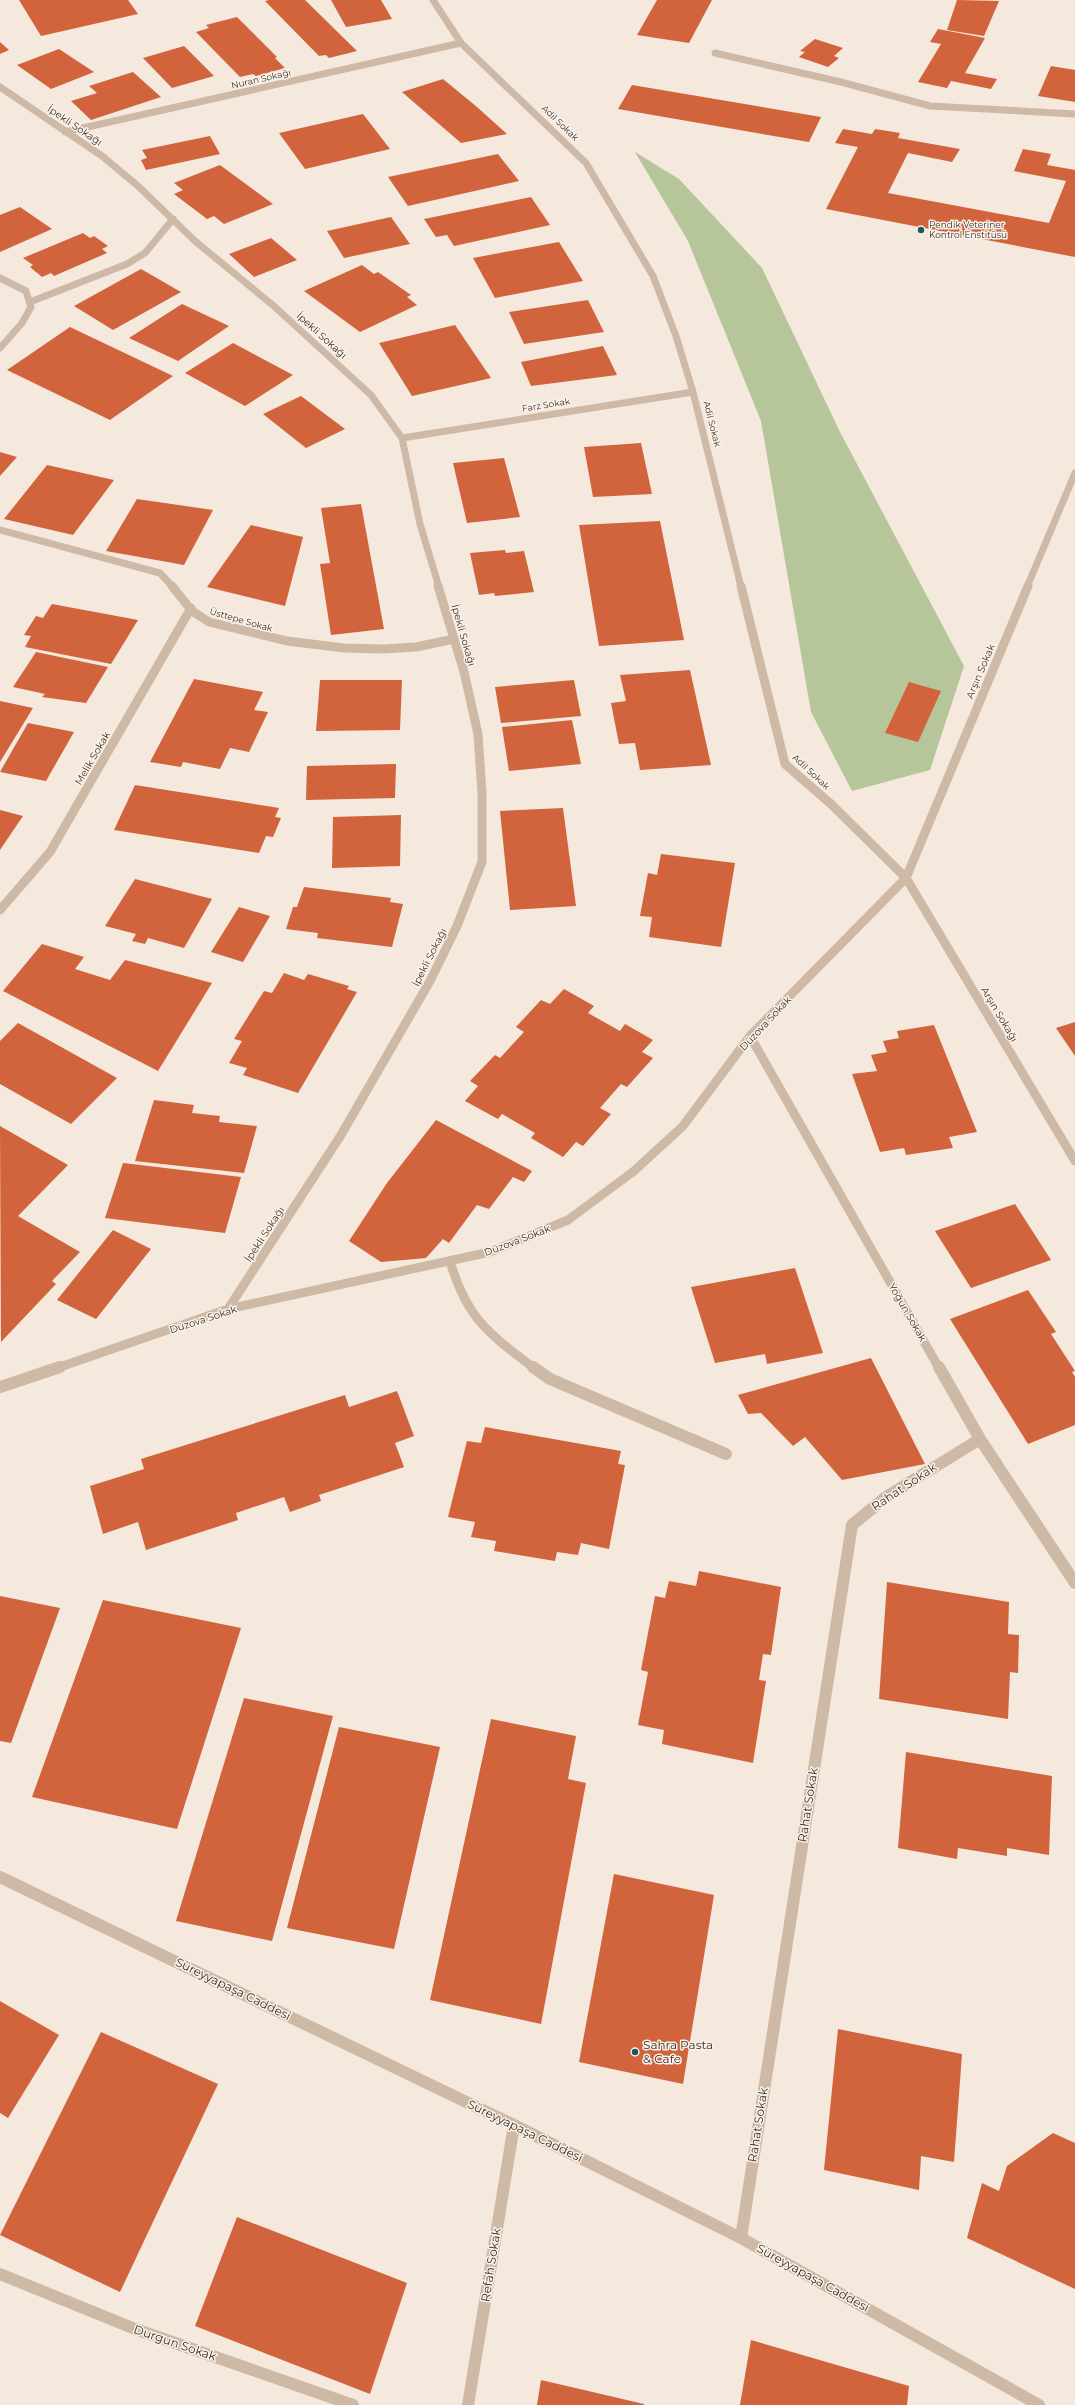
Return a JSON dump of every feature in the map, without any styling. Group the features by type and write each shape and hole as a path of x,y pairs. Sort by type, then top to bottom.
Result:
{"street":[{"name":"Adil Sokak","path":"433,0 461,43 586,163 653,276 676,336 693,392 785,764 831,804 906,878"},
{"name":"Nuran Sokağı","path":"65,132 461,43"},
{"path":"715,53 841,82 930,106 1075,114"},
{"name":"İpekli Sokağı","path":"0,88 102,156 138,186 195,241 275,307 371,395 402,438 420,524 454,639 478,734 482,793 482,862 457,926 430,981 341,1135 228,1310"},
{"path":"30,302 127,264 145,253 173,220"},
{"path":"0,278 26,291 31,307 22,323 0,348"},
{"name":"Farz Sokak","path":"402,438 693,392"},
{"name":"Arşın Sokak","path":"906,878 1075,473"},
{"name":"Üsttepe Sokak","path":"0,530 160,573 172,583 197,616 208,622 275,639 320,647 362,650 405,648 454,639"},
{"name":"Melik Sokak","path":"0,910 50,852 191,608"},
{"name":"Düzova Sokak","path":"0,1387 228,1310 490,1252 568,1220 634,1171 683,1126 750,1036 906,878"},
{"name":"Arşın Sokağı","path":"906,878 1075,1161"},
{"name":"Yoğun Sokak","path":"750,1036 980,1439 1075,1583"},
{"path":"450,1261 456,1282 465,1303 478,1321 497,1340 550,1379 726,1454"},
{"name":"Rahat Sokak","path":"741,2238 852,1526 886,1497 980,1439"},
{"name":"Süreyyapaşa Caddesi","path":"0,1877 514,2125 741,2238 1039,2405"},
{"name":"Refah Sokak","path":"468,2405 514,2125"},
{"name":"Durgun Sokak","path":"0,2274 135,2329 353,2405"}],"green space":[{"path":"635,152 679,179 762,268 840,432 964,666 930,770 852,791 811,712 761,421 688,241"}],"building":[{"path":"19,0 128,0 138,14 41,36"},
{"path":"305,0 357,51 329,58 326,55 319,56 265,1"},
{"path":"331,0 381,0 392,19 346,27"},
{"path":"657,0 712,0 689,43 637,35"},
{"path":"957,0 999,1 984,36 947,30"},
{"path":"237,17 277,57 275,58 285,68 256,76 253,74 240,77 196,32 209,28 206,25"},
{"path":"938,29 985,38 965,73 997,79 991,89 951,81 947,88 918,82 941,44 930,42"},
{"path":"815,39 843,48 834,56 839,58 828,67 799,57 805,52 800,51"},
{"path":"0,42 9,50 0,54"},
{"path":"184,46 214,76 172,88 143,58"},
{"path":"59,49 94,72 51,89 17,65"},
{"path":"1051,66 1075,70 1075,102 1038,96"},
{"path":"133,72 161,97 91,120 71,101 97,93 89,86"},
{"path":"443,79 507,134 461,143 402,92"},
{"path":"632,85 821,117 809,142 618,109"},
{"path":"363,114 390,149 305,169 279,133"},
{"path":"843,129 872,134 875,129 900,133 898,138 960,149 952,162 908,153 888,193 1049,223 1066,181 1014,171 1023,149 1051,154 1047,165 1075,170 1075,257 826,209 858,147 835,143"},
{"path":"210,136 220,154 146,170 141,160 147,158 142,150"},
{"path":"498,154 519,181 408,206 388,177"},
{"path":"220,165 273,204 224,224 214,216 207,219 174,194 183,190 174,183"},
{"path":"531,197 550,225 454,246 447,235 436,237 424,219"},
{"path":"20,207 52,229 0,252 0,215"},
{"path":"391,217 410,244 344,258 327,231"},
{"path":"83,233 90,238 94,236 108,246 102,249 107,253 54,276 51,273 42,277 30,267 33,265 23,258"},
{"path":"271,238 297,260 254,277 229,254"},
{"path":"559,242 583,281 495,298 473,258"},
{"path":"362,265 374,274 378,272 411,295 407,297 417,305 360,332 304,291"},
{"path":"141,269 181,292 113,330 74,306"},
{"path":"588,300 604,332 524,344 509,312"},
{"path":"182,304 229,326 178,361 129,338"},
{"path":"455,325 491,378 412,396 379,343"},
{"path":"70,327 173,376 110,420 7,370"},
{"path":"233,343 293,375 245,406 185,373"},
{"path":"603,346 617,375 531,386 521,362"},
{"path":"301,396 345,429 306,448 263,414"},
{"path":"641,443 652,494 593,497 584,447"},
{"path":"0,452 17,457 0,476"},
{"path":"504,458 520,517 467,523 453,463"},
{"path":"47,465 114,480 73,535 4,519"},
{"path":"137,499 213,510 184,565 106,551"},
{"path":"361,504 384,629 331,635 320,564 330,563 321,508"},
{"path":"660,521 684,640 599,646 579,525"},
{"path":"251,525 303,537 285,606 207,587"},
{"path":"505,550 506,553 524,551 534,592 495,596 494,593 479,595 470,553"},
{"path":"52,604 138,620 111,664 25,647 31,636 24,635 36,616 43,618"},
{"path":"36,652 108,667 86,703 42,697 45,694 13,687"},
{"path":"690,670 711,765 640,770 635,743 619,744 611,703 626,701 620,675"},
{"path":"194,679 263,692 254,710 268,712 249,752 230,748 220,769 183,762 181,767 150,762"},
{"path":"320,680 402,680 400,730 316,731"},
{"path":"574,680 581,716 501,723 495,687"},
{"path":"909,682 941,691 918,742 885,733"},
{"path":"0,701 33,708 0,762"},
{"path":"572,720 581,764 509,771 502,727"},
{"path":"28,723 74,732 46,781 0,772"},
{"path":"396,764 395,798 306,800 307,766"},
{"path":"135,785 279,808 275,817 281,818 273,837 266,836 259,853 114,830"},
{"path":"563,808 576,906 510,910 500,811"},
{"path":"0,810 23,816 0,850"},
{"path":"401,815 400,866 332,868 333,817"},
{"path":"661,854 735,863 721,947 649,937 652,917 640,916 648,873 657,875"},
{"path":"135,879 212,899 184,948 148,938 145,944 132,941 136,934 105,926"},
{"path":"304,887 391,898 390,902 403,904 392,947 317,938 318,933 286,929 293,907 297,907"},
{"path":"239,907 270,916 243,962 211,952"},
{"path":"42,944 84,957 75,969 110,980 125,960 212,983 158,1071 3,991"},
{"path":"284,973 304,980 308,974 349,986 347,989 357,992 298,1093 243,1075 247,1068 229,1063 242,1041 234,1039 264,991 272,993"},
{"path":"564,989 594,1006 588,1013 620,1031 625,1024 653,1040 642,1052 653,1058 627,1087 621,1084 600,1108 611,1114 583,1146 576,1142 563,1157 531,1138 535,1133 502,1114 498,1119 465,1101 478,1086 470,1081 495,1055 500,1058 524,1032 516,1027 541,1000 550,1004"},
{"path":"1075,1022 1075,1056 1056,1028"},
{"path":"18,1023 117,1078 71,1124 0,1084 0,1041"},
{"path":"934,1025 977,1132 949,1137 953,1148 906,1155 904,1148 880,1152 852,1074 877,1071 871,1055 887,1052 883,1041 899,1038 897,1031"},
{"path":"154,1100 194,1105 192,1113 220,1116 219,1122 257,1126 244,1173 135,1161"},
{"path":"436,1120 532,1171 524,1182 513,1177 489,1209 477,1205 449,1243 443,1239 426,1258 381,1262 349,1241 387,1183"},
{"path":"0,1126 68,1165 18,1216 80,1252 52,1281 56,1284 1,1342"},
{"path":"123,1163 241,1177 225,1233 105,1218"},
{"path":"1015,1204 1051,1260 971,1288 935,1231"},
{"path":"113,1230 151,1249 96,1319 57,1300"},
{"path":"795,1268 823,1353 767,1364 765,1354 715,1363 691,1287"},
{"path":"1028,1290 1056,1332 1051,1334 1075,1371 1072,1372 1075,1377 1075,1425 1028,1444 950,1319"},
{"path":"871,1358 925,1464 842,1480 805,1437 793,1446 761,1413 748,1414 738,1395"},
{"path":"397,1391 414,1436 395,1443 404,1467 319,1495 321,1501 290,1512 284,1497 236,1513 238,1520 146,1550 138,1522 103,1534 90,1486 144,1469 141,1459 345,1395 349,1407"},
{"path":"485,1427 621,1451 618,1464 625,1465 609,1549 581,1543 578,1555 557,1552 555,1561 494,1551 496,1541 471,1537 475,1522 448,1517 467,1441 481,1443"},
{"path":"699,1571 781,1587 771,1655 763,1654 759,1680 766,1681 753,1763 662,1744 664,1730 638,1725 648,1672 641,1670 655,1596 665,1598 669,1581 696,1586"},
{"path":"887,1582 1009,1602 1008,1634 1019,1635 1018,1673 1010,1672 1008,1719 879,1699"},
{"path":"0,1596 60,1608 11,1743 0,1741"},
{"path":"103,1600 241,1628 177,1829 32,1797"},
{"path":"244,1698 333,1716 272,1941 176,1921"},
{"path":"491,1719 576,1736 568,1779 586,1783 541,2024 430,2000"},
{"path":"339,1727 440,1747 394,1949 287,1928"},
{"path":"906,1752 1052,1776 1049,1855 1007,1848 1007,1856 958,1848 957,1859 898,1848"},
{"path":"614,1874 714,1895 683,2084 579,2062"},
{"path":"0,2001 59,2035 8,2118 0,2113"},
{"path":"838,2029 962,2054 954,2162 921,2156 919,2190 824,2170"},
{"path":"101,2032 218,2084 120,2292 0,2235"},
{"path":"1053,2133 1075,2143 1075,2289 967,2238 982,2183 999,2191 1007,2166"},
{"path":"237,2217 407,2283 370,2394 195,2326"},
{"path":"751,2340 909,2386 907,2405 740,2405"},
{"path":"541,2380 644,2404 644,2405 537,2405"}],"place":[{"name":"Pendik Veteriner Kontrol Enstitüsü","path":"921,230"},
{"name":"Sahra Pasta & Cafe","path":"635,2052"}]}
